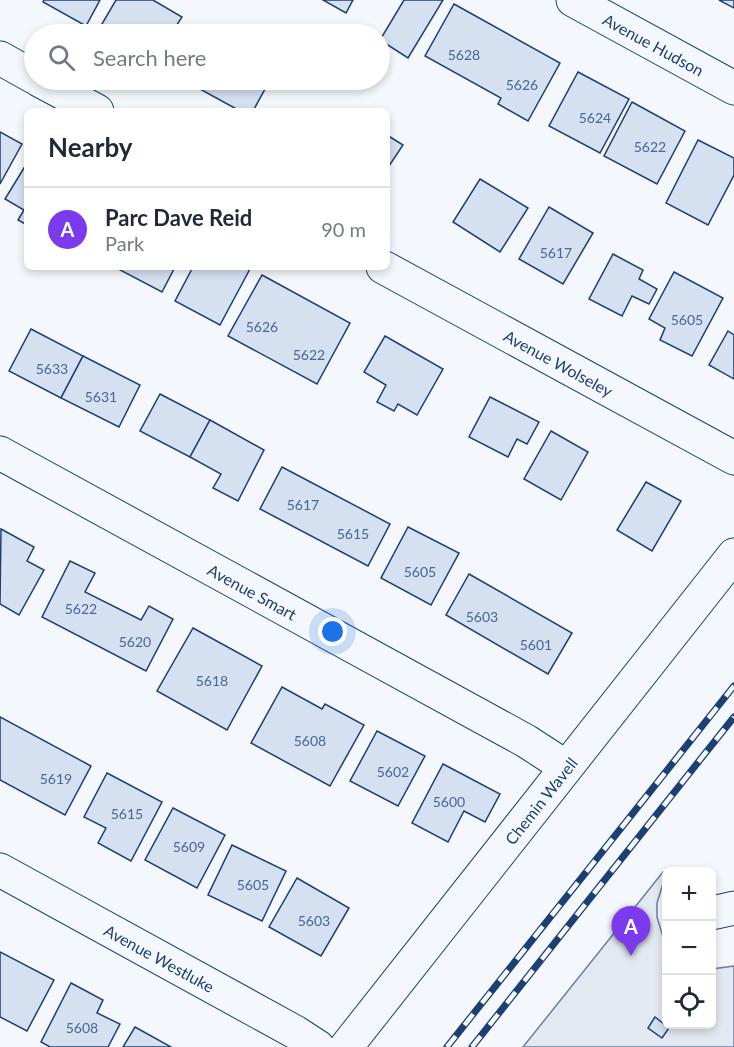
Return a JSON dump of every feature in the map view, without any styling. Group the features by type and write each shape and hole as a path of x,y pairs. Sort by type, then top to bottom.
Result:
{"street":[{"name":"Avenue Hudson","path":"573,0 734,88"},
{"path":"0,58 24,71"},
{"path":"58,90 91,108"},
{"name":"Avenue Wolseley","path":"389,270 734,458"},
{"name":"Avenue Smart","path":"0,453 526,741 566,767"},
{"name":"Chemin Wavell","path":"346,1047 734,555"},
{"name":"Avenue Westluke","path":"0,870 295,1032 318,1047"},
{"path":"716,912 734,908"}],"shaded area":[{"path":"662,873 657,917 662,934 662,1029 716,1029 716,968 734,966 734,1047 523,1047"}],"building":[{"path":"44,0 100,0 87,24 82,24 43,2"},
{"path":"116,0 153,0 182,17 177,24 102,24"},
{"path":"323,0 353,0 346,13"},
{"path":"404,0 443,0 408,58 390,46 390,24"},
{"path":"719,0 734,0 734,8"},
{"path":"454,4 560,63 528,121 498,104 501,98 425,56"},
{"path":"578,72 629,99 600,153 549,126"},
{"path":"202,90 265,90 255,108 235,108"},
{"path":"632,102 685,131 657,184 604,156"},
{"path":"0,132 22,144 0,184"},
{"path":"390,137 403,145 390,164"},
{"path":"698,140 734,158 734,175 708,225 666,203"},
{"path":"24,168 24,210 5,199"},
{"path":"480,179 528,208 500,252 453,222"},
{"path":"549,207 593,233 563,284 519,259"},
{"path":"24,210 24,223 18,220"},
{"path":"613,254 643,270 639,279 657,289 649,304 632,296 622,316 589,299"},
{"path":"120,270 173,270 162,292"},
{"path":"191,270 249,270 220,325 175,301"},
{"path":"674,272 723,298 692,356 660,340 665,328 649,319"},
{"path":"262,275 350,323 317,384 228,336"},
{"path":"31,329 83,356 61,398 9,371"},
{"path":"728,331 734,335 734,379 709,365"},
{"path":"385,336 443,369 417,415 398,404 394,411 377,402 386,385 364,372"},
{"path":"83,356 140,385 119,427 61,398"},
{"path":"160,394 210,420 190,457 140,431"},
{"path":"490,397 539,422 527,444 517,439 508,457 469,437"},
{"path":"210,420 264,450 238,501 213,488 221,474 190,457"},
{"path":"551,431 588,452 561,500 524,479"},
{"path":"282,467 390,524 368,566 260,509"},
{"path":"646,482 681,501 652,551 617,530"},
{"path":"408,527 459,553 431,605 381,578"},
{"path":"1,529 34,547 27,561 44,570 19,615 0,604"},
{"path":"70,561 95,573 85,592 141,620 149,606 173,619 146,671 42,617"},
{"path":"469,574 572,633 548,674 446,615"},
{"path":"193,628 262,666 227,730 157,691"},
{"path":"282,687 322,709 325,704 364,725 330,786 251,743"},
{"path":"0,717 91,766 65,815 0,780"},
{"path":"377,731 425,756 398,806 350,781"},
{"path":"443,764 500,794 485,822 464,811 448,842 412,823"},
{"path":"107,773 162,802 131,861 98,843 106,828 84,817"},
{"path":"173,808 225,835 197,888 145,860"},
{"path":"232,845 286,871 262,921 208,895"},
{"path":"297,878 349,908 321,956 269,927"},
{"path":"0,952 54,980 27,1031 0,1017"},
{"path":"71,983 103,1000 97,1013 120,1024 108,1047 50,1047 41,1042"},
{"path":"655,1017 662,1022 662,1029 668,1029 662,1038 648,1028"},
{"path":"135,1027 171,1047 123,1047"}],"railway":[{"path":"447,1047 734,686"},
{"path":"472,1047 734,717"}],"place":[{"name":"Parc Dave Reid","path":"631,956"}]}
